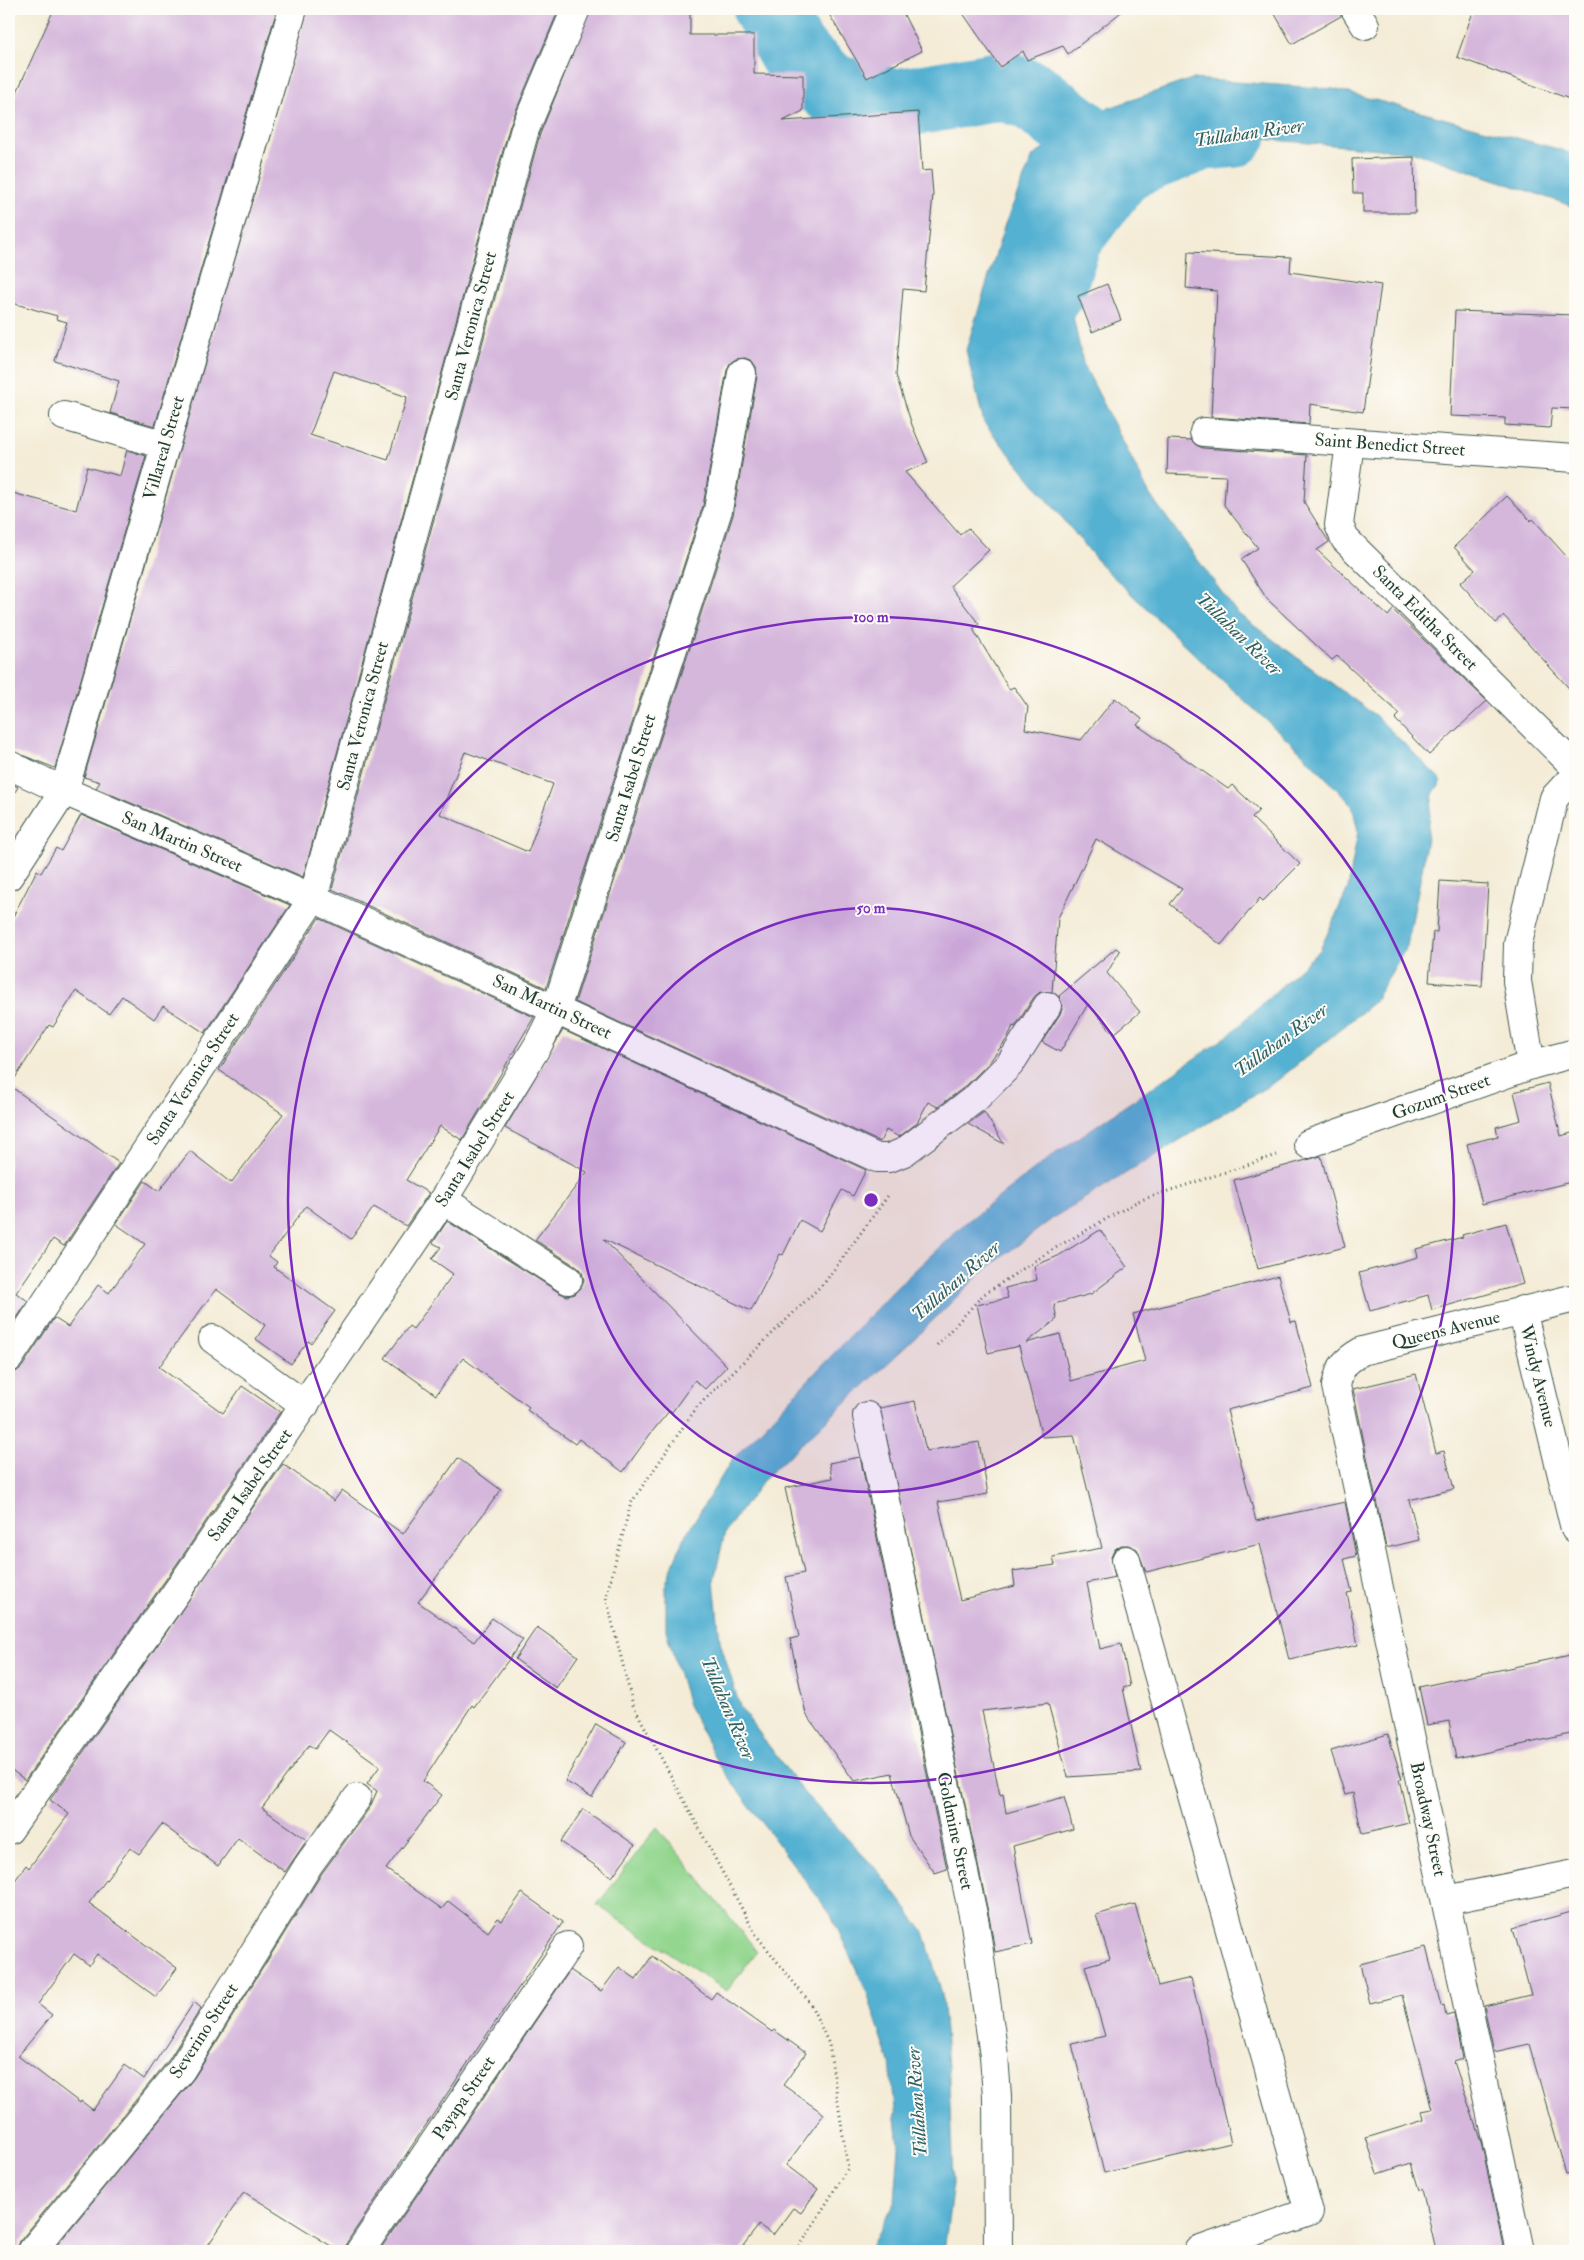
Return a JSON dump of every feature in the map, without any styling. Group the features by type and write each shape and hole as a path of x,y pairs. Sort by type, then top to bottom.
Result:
{"street":[{"name":"Villareal Street","path":"9,876 64,791 293,9"},
{"name":"Santa Veronica Street","path":"9,1358 313,898 526,129 576,9"},
{"name":"Santa Isabel Street","path":"9,1830 305,1405 444,1200 538,1046 556,1009 718,510 742,373"},
{"path":"64,416 165,445"},
{"name":"Saint Benedict Street","path":"1204,432 1575,458"},
{"name":"Santa Editha Street","path":"1350,442 1339,525 1345,538 1575,767"},
{"name":"San Martin Street","path":"9,765 64,791 313,898 877,1158 889,1158 904,1152 976,1098 1010,1064 1047,1006"},
{"path":"1531,1065 1517,981 1518,943 1554,798 1566,785 1575,781"},
{"name":"Gozum Street","path":"1308,1144 1531,1065 1575,1053"},
{"path":"444,1200 568,1280"},
{"name":"Queens Avenue","path":"1336,1386 1338,1374 1346,1360 1362,1351 1575,1298"},
{"name":"Windy Avenue","path":"1522,1310 1575,1529"},
{"path":"213,1339 305,1405"},
{"name":"Broadway Street","path":"1336,1386 1520,2251"},
{"name":"Goldmine Street","path":"867,1416 975,1924 986,1991 997,2096 998,2251"},
{"path":"1126,1560 1309,2212 1198,2251"},
{"name":"Severino Street","path":"32,2251 181,2070 309,1864 357,1798"},
{"path":"1446,1900 1575,1874"},
{"name":"Payapa Street","path":"360,2251 568,1946"}],"path":[{"path":"937,1345 983,1295 1050,1251 1138,1201 1308,1144"},
{"path":"798,2251 848,2168 829,2044 810,2003 756,1935 632,1705 606,1596 631,1503 697,1407 825,1282 895,1185"}],"green space":[{"path":"657,1827 757,1951 727,1991 597,1905"}],"water":[{"path":"1192,79 1334,89 1558,149 1575,155 1575,207 1414,152 1263,139 1136,160 1093,201 1068,293 1083,363 1150,495 1237,613 1376,716 1442,781 1433,794 1423,865 1407,946 1374,1002 1278,1080 1056,1216 981,1273 917,1336 764,1479 725,1532 714,1580 720,1641 740,1707 804,1793 878,1871 924,1932 942,1995 949,2078 953,2184 944,2251 868,2251 895,2202 899,2146 890,2063 866,1990 831,1915 720,1766 688,1705 666,1630 666,1583 683,1539 732,1460 895,1289 964,1224 1056,1153 1229,1035 1320,950 1348,888 1358,831 1352,805 1300,751 1210,669 1102,566 984,423 966,350 1005,224 1033,156 1103,110"}],"building":[{"path":"54,9 277,9 155,426 110,413 119,381 55,361 67,322 56,319 57,316 9,302 9,110"},
{"path":"308,9 559,9 510,125 303,877 96,788 100,782 84,777","holes":["334,371 407,397 388,460 310,435"]},
{"path":"591,9 690,9 690,35 754,35 754,74 803,75 803,111 783,121 918,112 922,171 931,170 933,194 924,291 903,289 896,375 912,425 928,463 905,472 960,535 968,528 989,550 950,586 979,624 973,629 1009,689 1014,687 1028,707 1025,729 1081,740 1115,698 1142,719 1137,725 1228,789 1232,785 1259,810 1252,818 1300,864 1263,901 1260,898 1221,945 1170,904 1182,889 1096,839 1058,918 1052,992 1040,992 1034,997 1015,1027 1013,1026 1007,1039 988,1064 966,1086 938,1107 928,1102 917,1123 899,1137 886,1130 880,1142 575,1002 733,515 757,376 756,367 752,361 745,358 736,359 730,363 727,370 703,506 546,988 332,889 540,134","holes":["465,752 553,784 528,852 440,814"]},
{"path":"826,9 901,9 922,51 867,78"},
{"path":"960,9 1125,9 1068,54 1063,46 1027,60 1023,51 1000,67"},
{"path":"1272,9 1340,9 1341,16 1292,44"},
{"path":"1474,9 1575,9 1575,101 1457,57"},
{"path":"1414,157 1415,213 1363,213 1363,193 1353,193 1352,159"},
{"path":"1188,252 1291,257 1290,272 1381,285 1363,412 1310,404 1309,424 1211,417 1217,291 1186,288"},
{"path":"1107,284 1121,320 1092,332 1078,296"},
{"path":"1455,311 1575,315 1575,409 1552,408 1550,428 1505,425 1505,418 1450,416"},
{"path":"1168,439 1191,440 1203,448 1307,455 1304,502 1329,542 1317,550 1388,616 1393,610 1487,701 1429,755 1395,719 1400,714 1337,656 1332,660 1267,599 1241,559 1258,548 1224,505 1226,476 1167,474"},
{"path":"127,450 146,456 55,768 9,750 9,492 76,510 87,467 120,476"},
{"path":"1507,496 1531,521 1533,519 1575,566 1575,695 1504,616 1496,623 1460,583 1475,570 1454,547"},
{"path":"9,782 18,787 9,802"},
{"path":"81,815 290,905 205,1033 163,1006 154,1019 122,996 109,1014 76,991 53,1027 49,1025 10,1086 119,1163 64,1246 53,1239 16,1293 28,1301 9,1330 9,924 37,870 41,873 56,848 61,851"},
{"path":"1440,881 1488,884 1482,986 1429,982 1433,932 1437,932"},
{"path":"319,918 534,1017 462,1140 440,1126 406,1180 429,1193 406,1226 374,1207 351,1239 306,1206 269,1256 277,1262 274,1267 335,1311 311,1343 308,1341 291,1364 256,1339 265,1325 216,1289 159,1367 223,1413 242,1386 280,1412 183,1555 25,1780 9,1768 9,1374 16,1372 22,1367 54,1318 68,1327 98,1285 109,1293 145,1244 116,1224 145,1181 159,1191 190,1151 231,1183 283,1114 219,1070"},
{"path":"1116,948 1120,951 1107,973 1140,1012 1114,1034 1088,1004 1060,1052 1042,1042 1063,1006 1059,996"},
{"path":"563,1030 866,1170 853,1196 842,1190 820,1231 800,1220 783,1255 780,1254 751,1311 603,1239 727,1366 705,1389 695,1380 672,1412 670,1410 651,1433 623,1472 579,1439 575,1444 527,1410 529,1407 463,1358 436,1395 385,1358 409,1326 413,1329 453,1274 432,1259 441,1247 433,1243 447,1221 560,1293 567,1296 575,1294 581,1288 584,1280 582,1272 535,1240 587,1172 505,1128"},
{"path":"1548,1083 1561,1136 1575,1132 1575,1181 1482,1204 1467,1144 1498,1136 1496,1127 1521,1120 1514,1092"},
{"path":"984,1112 1004,1144 968,1124"},
{"path":"1321,1156 1345,1247 1258,1269 1234,1180"},
{"path":"1506,1223 1523,1284 1432,1310 1428,1295 1370,1311 1359,1273 1418,1257 1416,1249 1463,1237 1462,1235"},
{"path":"1100,1230 1127,1267 1091,1294 1054,1304 1057,1319 1026,1343 1060,1334 1071,1381 1145,1361 1133,1314 1278,1276 1291,1322 1296,1321 1313,1388 1227,1410 1256,1521 1345,1502 1356,1556 1344,1559 1352,1592 1347,1593 1358,1645 1289,1660 1260,1544 1146,1572 1137,1549 1129,1545 1121,1545 1115,1549 1111,1557 1115,1577 1087,1583 1100,1649 1121,1644 1130,1686 1123,1688 1141,1772 1068,1777 1048,1703 982,1711 1000,1795 1003,1794 1006,1813 1064,1797 1073,1829 1013,1846 1032,1944 995,1952 990,1921 880,1408 915,1401 926,1451 979,1442 988,1494 938,1502 960,1600 1015,1586 1013,1571 1055,1565 1053,1557 1102,1548 1074,1435 1042,1437 1019,1346 988,1353 977,1305 1008,1298 1005,1288 1037,1280 1034,1266 1058,1256"},
{"path":"1416,1374 1436,1453 1444,1451 1454,1489 1409,1500 1419,1540 1386,1548 1353,1389"},
{"path":"860,1457 947,1869 935,1873 909,1836 892,1773 854,1781 806,1714 790,1639 799,1637 786,1577 804,1573 785,1488 832,1478 829,1463"},
{"path":"458,1458 501,1490 418,1602 474,1642 492,1618 523,1640 474,1707 472,1705 423,1781 442,1795 386,1869 442,1909 448,1901 488,1932 498,1918 502,1921 522,1893 563,1922 347,2242 345,2251 339,2251 244,2192 204,2251 52,2251 194,2078 322,1873 370,1807 377,1791 367,1784 380,1766 329,1730 315,1749 309,1745 262,1808 307,1840 285,1872 238,1838 218,1866 162,1824 139,1854 130,1848 89,1903 177,1968 156,1997 97,1954 89,1965 74,1954 38,2004 52,2015 18,2056 80,2103 81,2101 93,2110 125,2065 144,2079 194,2002 201,2008 168,2061 20,2241 17,2251 9,2251 9,1889 26,1865 29,1868 69,1814 50,1800 283,1464 334,1501 342,1490 403,1534"},
{"path":"537,1627 578,1656 556,1688 515,1659"},
{"path":"1575,1654 1575,1733 1456,1759 1449,1721 1427,1725 1419,1687"},
{"path":"596,1724 626,1742 592,1797 565,1781"},
{"path":"1388,1734 1402,1779 1399,1779 1409,1823 1362,1834 1353,1793 1345,1795 1331,1751"},
{"path":"583,1809 635,1845 612,1877 561,1842"},
{"path":"1135,1904 1158,1986 1191,1978 1231,2143 1104,2173 1072,2044 1105,2036 1085,1966 1110,1959 1096,1915"},
{"path":"1575,1911 1575,2172 1566,2174 1529,2044 1494,2052 1484,2006 1531,1995 1513,1928"},
{"path":"1426,1947 1441,2006 1444,2005 1446,2015 1454,2013 1463,2059 1454,2062 1481,2141 1504,2251 1436,2251 1422,2189 1419,2190 1411,2163 1378,2174 1366,2138 1424,2120 1422,2111 1432,2109 1402,1995 1370,2003 1360,1964"},
{"path":"652,1956 711,1999 716,1992 772,2032 774,2030 806,2053 783,2085 824,2114 786,2165 818,2189 801,2213 793,2208 773,2235 759,2225 739,2251 379,2251 570,1970 601,1991 619,1967 636,1979"}],"waterway":[{"path":"768,9 793,53 832,89 895,104 1001,86 1031,95 1123,166"},
{"name":"Tullahan River","path":"1049,293 1068,237 1123,166 1201,136 1232,133"}]}
